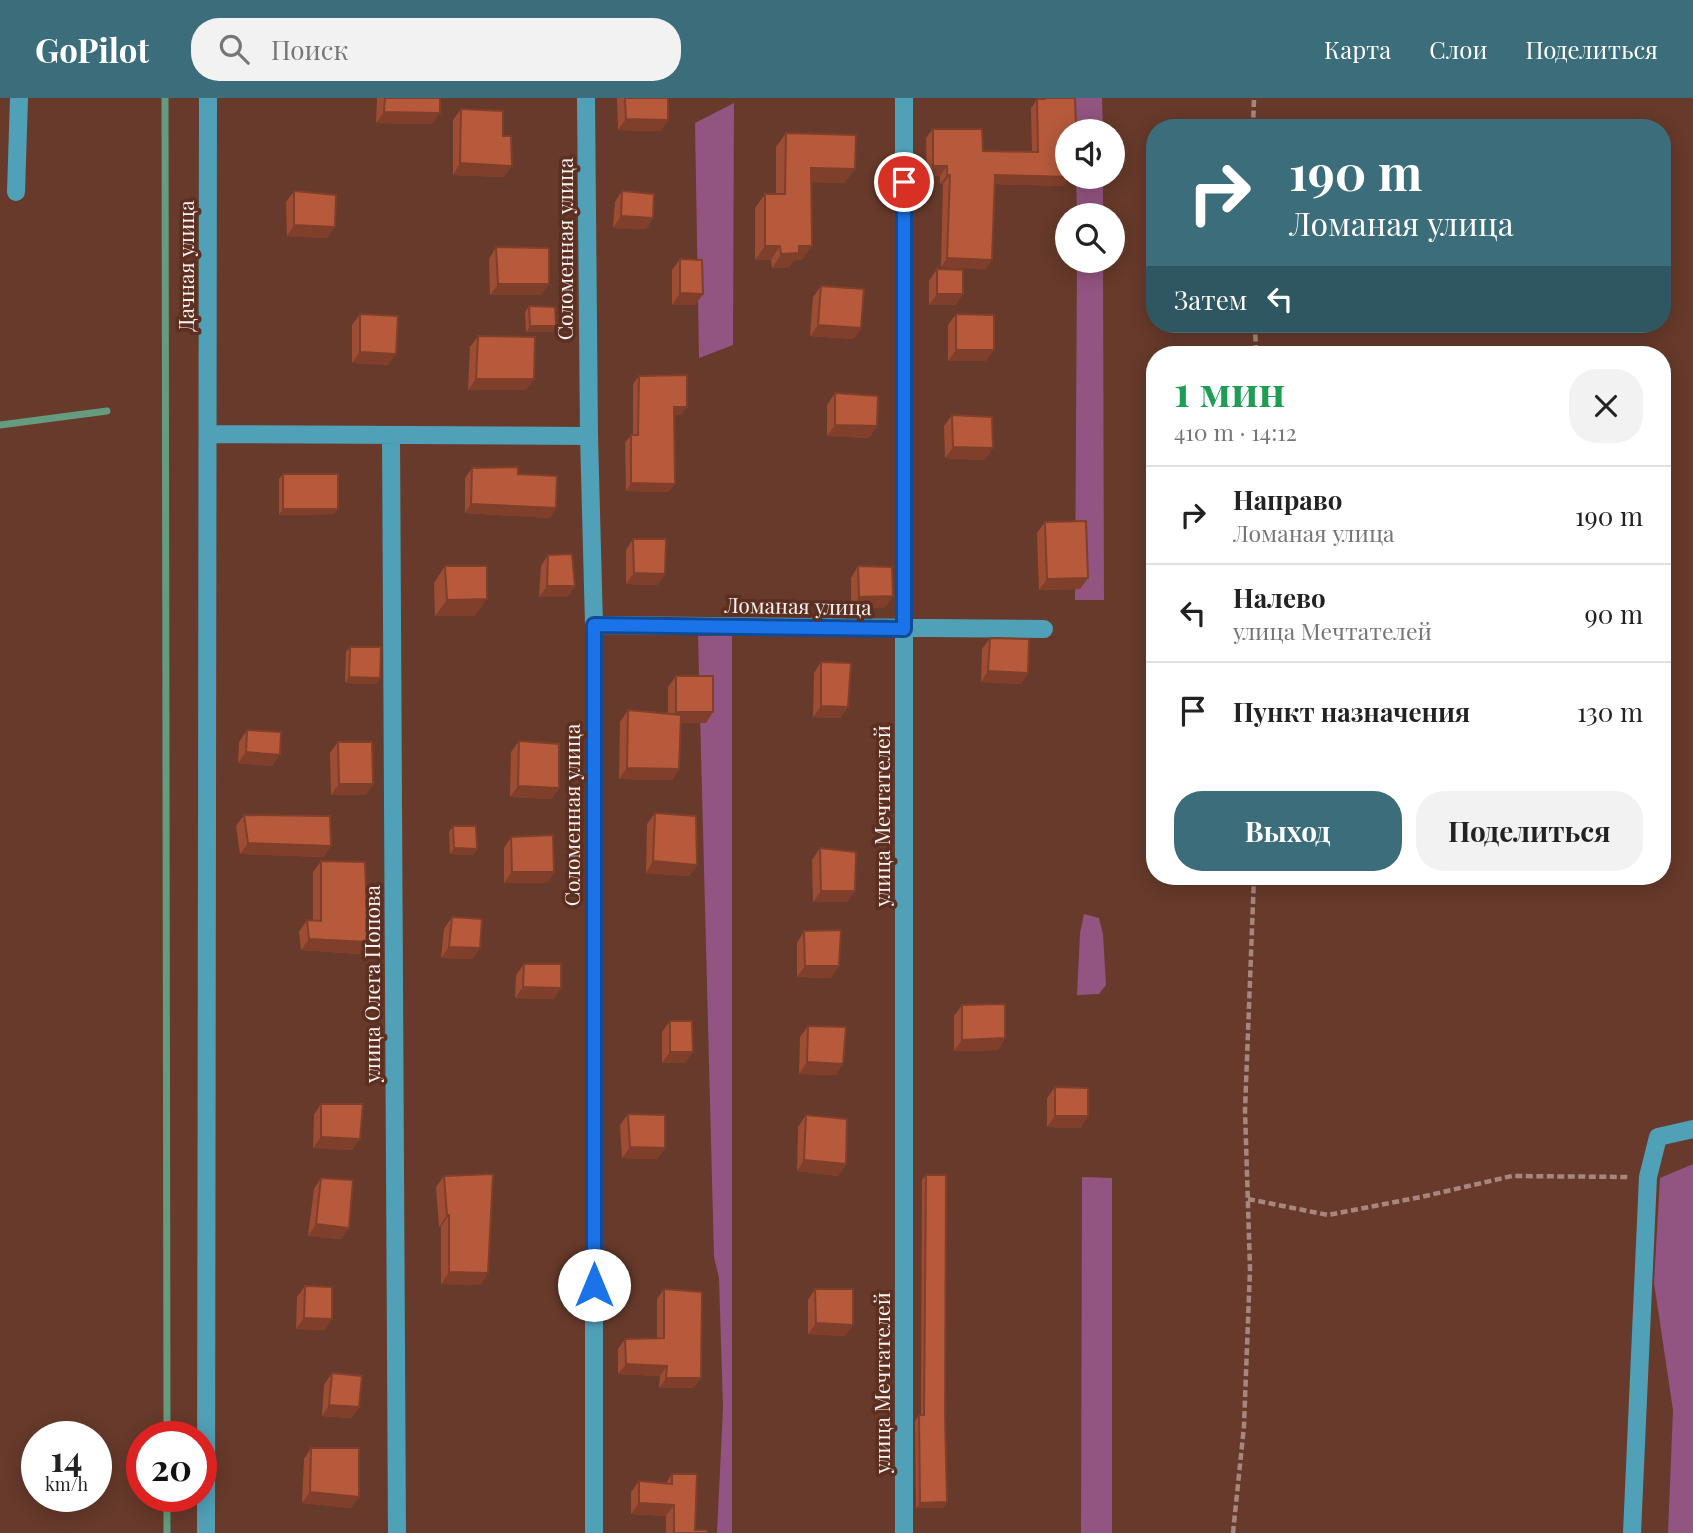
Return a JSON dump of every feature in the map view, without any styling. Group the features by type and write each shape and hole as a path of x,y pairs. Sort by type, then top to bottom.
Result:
{"street":[{"path":"16,192 19,98"},
{"name":"Дачная улица","path":"206,1533 208,98"},
{"name":"Соломенная улица","path":"586,98 589,436 594,625 594,1533"},
{"name":"улица Мечтателей","path":"904,98 904,1533"},
{"path":"208,434 589,436"},
{"name":"улица Олега Попова","path":"391,435 397,1533"},
{"name":"Ломаная улица","path":"594,625 1044,629"},
{"path":"1632,1533 1648,1177 1658,1136 1693,1129"}],"path":[{"path":"1253,119 1254,98"},
{"path":"1233,1533 1244,1426 1250,1269 1245,1110 1254,885"},
{"path":"1248,1199 1328,1214 1421,1197 1512,1176 1648,1177"}],"shaded area":[{"path":"1075,98 1102,98 1103,119 1075,119"},
{"path":"734,103 733,345 699,358 695,123"},
{"path":"1076,189 1103,189 1103,203 1077,203"},
{"path":"1077,273 1103,273 1104,600 1075,600"},
{"path":"698,636 732,636 732,1533 717,1533 723,1408 719,1278 714,1257"},
{"path":"1084,914 1099,918 1103,934 1106,985 1099,994 1077,995 1080,933"},
{"path":"1693,1164 1693,1533 1668,1533 1673,1410 1654,1283 1660,1178"},
{"path":"1082,1177 1112,1178 1112,1533 1081,1533"}],"building":[{"path":"385,98 440,98 440,113 384,112"},
{"path":"625,98 668,98 668,120 626,119"},
{"path":"1075,98 1076,119 1055,119 1055,177 995,175 992,260 947,258 950,175 947,175 947,166 933,166 933,129 982,129 983,151 1038,152 1037,99"},
{"path":"461,109 503,111 503,136 511,136 512,166 460,163"},
{"path":"786,133 856,135 855,169 811,168 812,246 799,246 799,253 781,254 780,246 765,246 765,194 785,194"},
{"path":"294,191 336,195 335,227 294,225"},
{"path":"622,191 654,194 653,218 621,216"},
{"path":"496,247 549,248 549,284 498,284"},
{"path":"680,259 702,260 703,294 680,293"},
{"path":"937,269 963,270 963,294 937,294"},
{"path":"821,286 864,289 861,328 818,325"},
{"path":"529,306 555,307 556,326 530,326"},
{"path":"360,314 398,316 396,354 360,352"},
{"path":"956,314 994,315 994,350 956,350"},
{"path":"478,336 535,337 534,379 476,379"},
{"path":"687,375 687,407 674,407 675,484 631,483 631,435 638,435 639,376"},
{"path":"835,393 878,396 877,426 835,425"},
{"path":"952,415 992,417 993,448 953,447"},
{"path":"518,467 518,474 557,476 556,508 471,504 472,468"},
{"path":"283,474 338,474 338,509 283,509"},
{"path":"1086,521 1088,578 1047,579 1045,522"},
{"path":"633,539 666,539 665,574 634,573"},
{"path":"572,554 575,586 547,586 548,555"},
{"path":"445,566 487,566 487,599 447,600"},
{"path":"858,566 892,567 893,596 859,597"},
{"path":"990,638 1029,639 1028,673 988,671"},
{"path":"350,647 381,647 380,678 349,677"},
{"path":"821,662 851,663 848,707 821,706"},
{"path":"676,676 713,676 713,712 676,712"},
{"path":"628,710 681,715 679,769 627,768"},
{"path":"247,730 281,732 280,755 246,752"},
{"path":"519,741 559,744 559,788 518,786"},
{"path":"338,742 372,742 373,784 339,784"},
{"path":"655,813 696,816 697,865 653,861"},
{"path":"244,815 330,816 331,846 248,843"},
{"path":"453,826 476,826 477,849 454,848"},
{"path":"553,835 554,872 512,872 511,837"},
{"path":"820,848 856,852 855,891 821,891"},
{"path":"321,861 365,862 368,942 309,939 307,920 321,921"},
{"path":"452,917 482,919 480,948 449,947"},
{"path":"841,930 839,966 805,966 804,931"},
{"path":"524,964 561,964 561,988 523,987"},
{"path":"1005,1004 1005,1038 962,1040 962,1005"},
{"path":"670,1021 692,1021 693,1052 670,1052"},
{"path":"808,1026 846,1027 843,1064 807,1062"},
{"path":"1055,1087 1088,1088 1088,1116 1055,1116"},
{"path":"321,1104 363,1104 360,1139 321,1137"},
{"path":"628,1114 665,1115 665,1148 630,1147"},
{"path":"806,1115 847,1119 846,1164 804,1160"},
{"path":"493,1174 488,1273 449,1272 449,1215 444,1176"},
{"path":"926,1175 946,1175 947,1502 920,1503 919,1415 924,1415"},
{"path":"321,1178 353,1180 349,1228 316,1224"},
{"path":"305,1286 332,1287 332,1319 304,1318"},
{"path":"664,1289 702,1292 701,1378 666,1378 667,1366 626,1364 625,1339 664,1338"},
{"path":"815,1289 853,1289 853,1325 816,1323"},
{"path":"332,1373 362,1376 359,1407 329,1405"},
{"path":"311,1448 359,1448 359,1497 310,1492"},
{"path":"672,1474 697,1474 695,1530 707,1530 707,1533 674,1533 674,1505 639,1503 639,1481 672,1484"}],"waterway":[{"path":"165,98 167,1421"},
{"path":"0,425 107,411"},
{"path":"167,1512 167,1533"}],"route":[{"path":"594,1285 594,625 904,629 904,182"}]}
